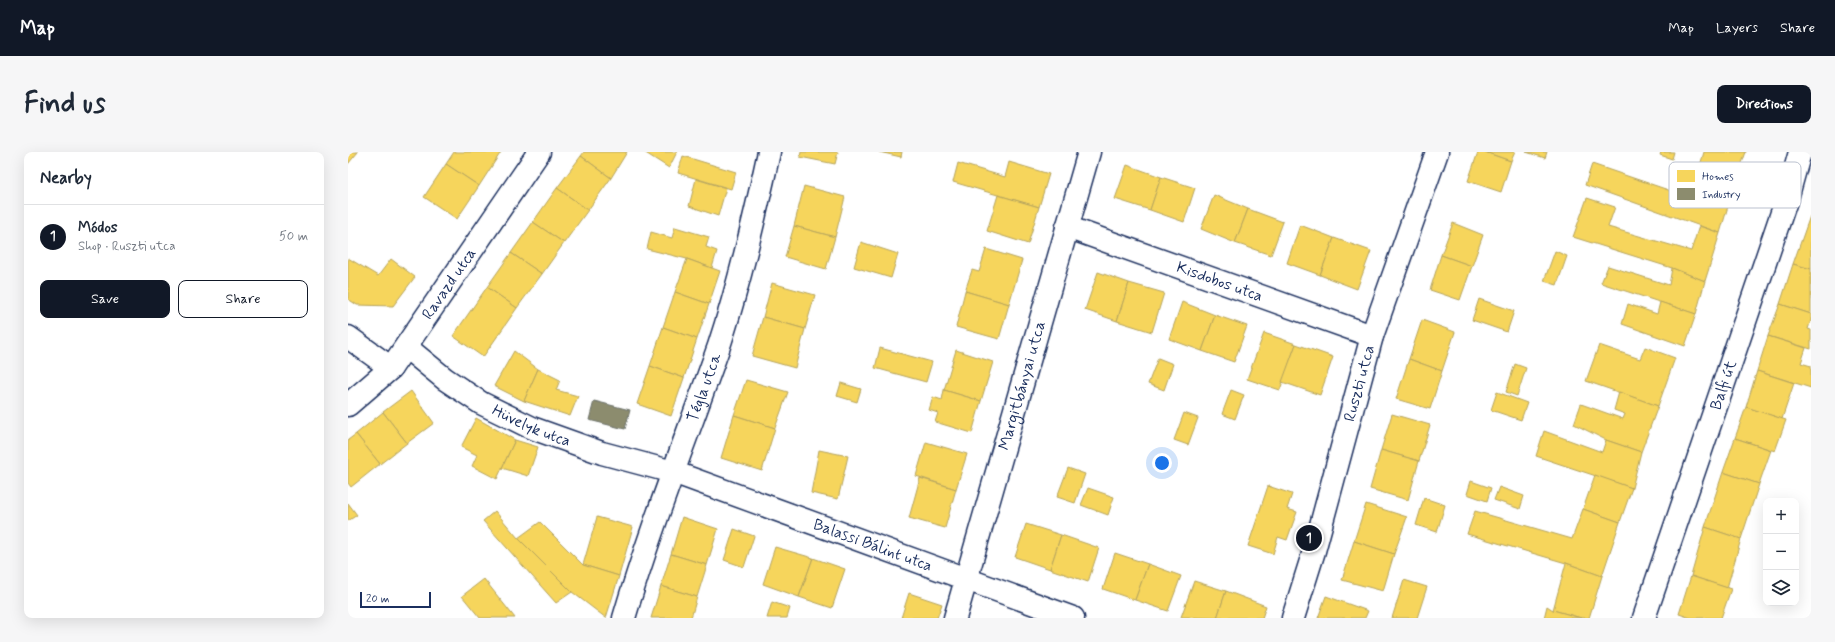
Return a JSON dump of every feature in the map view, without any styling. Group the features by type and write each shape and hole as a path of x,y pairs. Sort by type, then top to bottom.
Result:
{"street":[{"name":"Ravazd utca","path":"348,405 391,368 539,152"},
{"name":"Tégla utca","path":"624,618 639,566 719,345 742,269 769,152"},
{"name":"Margitbányai utca","path":"955,618 968,579 1089,152"},
{"name":"Ruszti utca","path":"1292,618 1314,551 1372,336 1437,152"},
{"name":"Balfi út","path":"1797,162 1800,152"},
{"name":"Balfi út","path":"1644,618 1784,208"},
{"name":"Kisdobos utca","path":"1067,227 1372,336"},
{"path":"348,337 391,368"},
{"name":"Hüvelyk utca","path":"406,347 445,379 481,403 532,428 602,453 673,472"},
{"name":"Balassi Bálint utca","path":"673,472 1073,618"}],"building: Homes":[{"path":"348,152 358,152 348,164"},
{"path":"454,152 501,152 479,186 446,164"},
{"path":"584,152 627,152 611,178 581,156"},
{"path":"644,152 677,152 669,168"},
{"path":"801,152 838,152 835,164 800,157"},
{"path":"879,152 902,152 901,157"},
{"path":"1478,152 1485,152 1511,161 1501,192 1468,181"},
{"path":"1485,152 1515,152 1511,161"},
{"path":"1526,152 1547,152 1545,158"},
{"path":"1661,152 1674,152 1672,159 1660,155"},
{"path":"1704,152 1746,152 1742,162 1701,162"},
{"path":"581,156 611,178 588,210 557,188"},
{"path":"683,156 736,172 731,189 678,173"},
{"path":"1009,162 1049,174 1039,207 953,182 958,163 1005,177"},
{"path":"446,164 479,186 457,219 424,197"},
{"path":"1592,164 1669,190 1669,208 1728,208 1720,233 1585,185"},
{"path":"1127,165 1161,177 1150,210 1115,199"},
{"path":"1161,177 1195,188 1184,222 1150,210"},
{"path":"696,179 726,188 718,216 689,206"},
{"path":"804,186 845,197 835,237 794,226"},
{"path":"557,188 588,210 564,243 533,222"},
{"path":"998,195 1039,207 1028,244 987,231"},
{"path":"1214,195 1248,209 1235,243 1201,229"},
{"path":"1587,198 1615,207 1608,227 1691,251 1699,226 1720,233 1705,281 1672,268 1573,237"},
{"path":"1248,209 1283,222 1271,255 1235,243"},
{"path":"1810,216 1811,217 1811,269 1793,264"},
{"path":"533,222 564,243 542,274 511,253"},
{"path":"1453,223 1483,235 1472,266 1441,255"},
{"path":"1300,225 1334,238 1320,275 1287,263"},
{"path":"794,226 835,237 826,269 785,257"},
{"path":"675,227 709,237 706,247 717,251 712,268 687,259 647,249 651,232 672,238"},
{"path":"1334,238 1371,251 1357,289 1320,275"},
{"path":"861,242 898,254 891,278 854,267"},
{"path":"986,249 1022,260 1009,304 965,291 972,270 979,272"},
{"path":"1555,251 1567,256 1557,285 1544,281"},
{"path":"511,253 542,274 517,308 487,287"},
{"path":"1441,255 1472,266 1460,300 1430,290"},
{"path":"348,258 378,276 391,259 415,277 393,306 357,305 348,299"},
{"path":"687,259 720,271 709,304 675,292"},
{"path":"1793,264 1811,269 1811,314 1780,304"},
{"path":"1608,266 1669,285 1672,268 1705,281 1696,314 1601,283"},
{"path":"1098,272 1129,283 1117,321 1085,310"},
{"path":"772,283 815,295 805,329 763,317"},
{"path":"1129,283 1164,293 1152,332 1117,321"},
{"path":"487,287 517,308 483,357 453,336"},
{"path":"965,291 1009,304 999,339 956,327"},
{"path":"675,292 709,304 697,339 663,327"},
{"path":"1479,299 1514,311 1507,332 1472,320"},
{"path":"1182,302 1215,315 1202,351 1169,339"},
{"path":"1660,302 1696,314 1685,346 1622,324 1628,304 1657,314"},
{"path":"1780,304 1811,314 1808,329 1811,330 1811,349 1768,336"},
{"path":"1215,315 1247,326 1234,362 1202,351"},
{"path":"763,317 805,329 795,368 752,356"},
{"path":"1422,320 1455,332 1442,371 1409,359"},
{"path":"663,327 697,339 684,378 650,366"},
{"path":"1264,333 1296,344 1280,390 1247,379"},
{"path":"1768,336 1806,348 1801,363 1811,366 1811,388 1757,371"},
{"path":"1296,344 1333,357 1320,395 1282,382"},
{"path":"1599,345 1640,359 1645,347 1675,358 1658,406 1586,381"},
{"path":"880,348 932,362 926,382 875,368"},
{"path":"956,350 993,362 981,401 944,390"},
{"path":"514,351 538,369 524,401 494,386"},
{"path":"1158,358 1173,364 1164,390 1148,384"},
{"path":"1409,359 1442,371 1430,409 1396,399"},
{"path":"1515,364 1526,368 1517,396 1506,392"},
{"path":"650,366 684,378 671,416 637,404"},
{"path":"538,369 560,380 556,390 578,396 570,416 524,401"},
{"path":"1757,371 1794,383 1782,419 1746,407"},
{"path":"746,380 788,392 775,428 734,415"},
{"path":"841,383 861,389 857,402 837,396"},
{"path":"944,390 981,401 972,433 935,422 938,413 929,410 933,397 942,400"},
{"path":"1231,390 1244,395 1235,419 1222,414"},
{"path":"411,391 434,423 407,443 383,412"},
{"path":"1497,392 1527,403 1521,420 1491,410"},
{"path":"1619,392 1658,406 1641,452 1606,440 1574,424 1581,404 1623,419 1625,414 1614,410"},
{"path":"1746,407 1786,420 1775,451 1735,438"},
{"path":"383,412 407,443 380,464 356,434"},
{"path":"1184,413 1198,418 1188,445 1174,440"},
{"path":"1392,414 1430,425 1419,461 1381,450"},
{"path":"734,415 775,428 762,471 721,458"},
{"path":"476,418 515,440 497,479 472,466 477,455 461,447"},
{"path":"1544,431 1602,452 1606,440 1641,452 1632,488 1536,456"},
{"path":"356,434 380,464 351,487 348,483 348,440"},
{"path":"1735,438 1771,450 1759,484 1723,472"},
{"path":"515,440 538,447 528,476 502,468"},
{"path":"926,442 967,454 956,489 916,476"},
{"path":"819,450 848,456 838,499 811,493"},
{"path":"1381,450 1419,461 1408,500 1370,489"},
{"path":"1068,468 1085,474 1075,503 1057,497"},
{"path":"1723,472 1759,484 1741,539 1705,527"},
{"path":"1595,475 1632,488 1620,522 1583,509"},
{"path":"920,478 956,489 945,528 909,518"},
{"path":"1471,481 1491,488 1487,501 1467,494"},
{"path":"1268,486 1292,494 1287,509 1297,512 1287,540 1278,537 1273,554 1248,546"},
{"path":"1499,487 1524,496 1520,509 1494,500"},
{"path":"1088,488 1114,497 1108,515 1081,505"},
{"path":"1424,498 1445,505 1437,532 1416,525"},
{"path":"348,503 357,515 348,521"},
{"path":"1366,504 1407,517 1394,554 1354,541"},
{"path":"1583,509 1620,522 1602,576 1566,563 1467,534 1475,511 1572,539"},
{"path":"495,511 518,538 572,592 556,603 483,521"},
{"path":"597,517 633,527 619,576 583,565"},
{"path":"682,517 718,529 707,565 671,554"},
{"path":"540,522 583,565 619,576 606,618 572,592 518,538"},
{"path":"1026,524 1061,535 1050,569 1015,557"},
{"path":"1705,527 1741,539 1727,588 1691,576"},
{"path":"734,529 754,536 744,567 724,560"},
{"path":"1061,535 1099,548 1088,582 1050,569"},
{"path":"1354,541 1394,554 1383,591 1342,580"},
{"path":"775,547 813,558 799,597 763,584"},
{"path":"1115,553 1148,564 1135,600 1103,589"},
{"path":"671,554 707,565 697,597 661,586"},
{"path":"813,558 845,569 832,608 799,597"},
{"path":"1566,563 1602,576 1589,618 1581,618 1553,610"},
{"path":"1148,564 1181,576 1168,611 1135,600"},
{"path":"1691,576 1731,589 1721,618 1691,618 1679,614"},
{"path":"484,579 515,618 480,618 462,596"},
{"path":"1404,580 1427,587 1417,618 1392,618"},
{"path":"1194,581 1226,591 1217,618 1181,617"},
{"path":"661,586 697,597 691,618 651,618"},
{"path":"1226,591 1266,606 1262,618 1217,618"},
{"path":"909,593 942,604 937,618 901,618"},
{"path":"1326,596 1368,611 1365,618 1318,618"},
{"path":"772,602 790,608 787,618 767,618"},
{"path":"1547,606 1553,610 1581,618 1544,618"}],"building: Industry":[{"path":"594,401 630,410 625,429 589,420"}],"place":[{"name":"Módos","path":"1309,538"}]}
